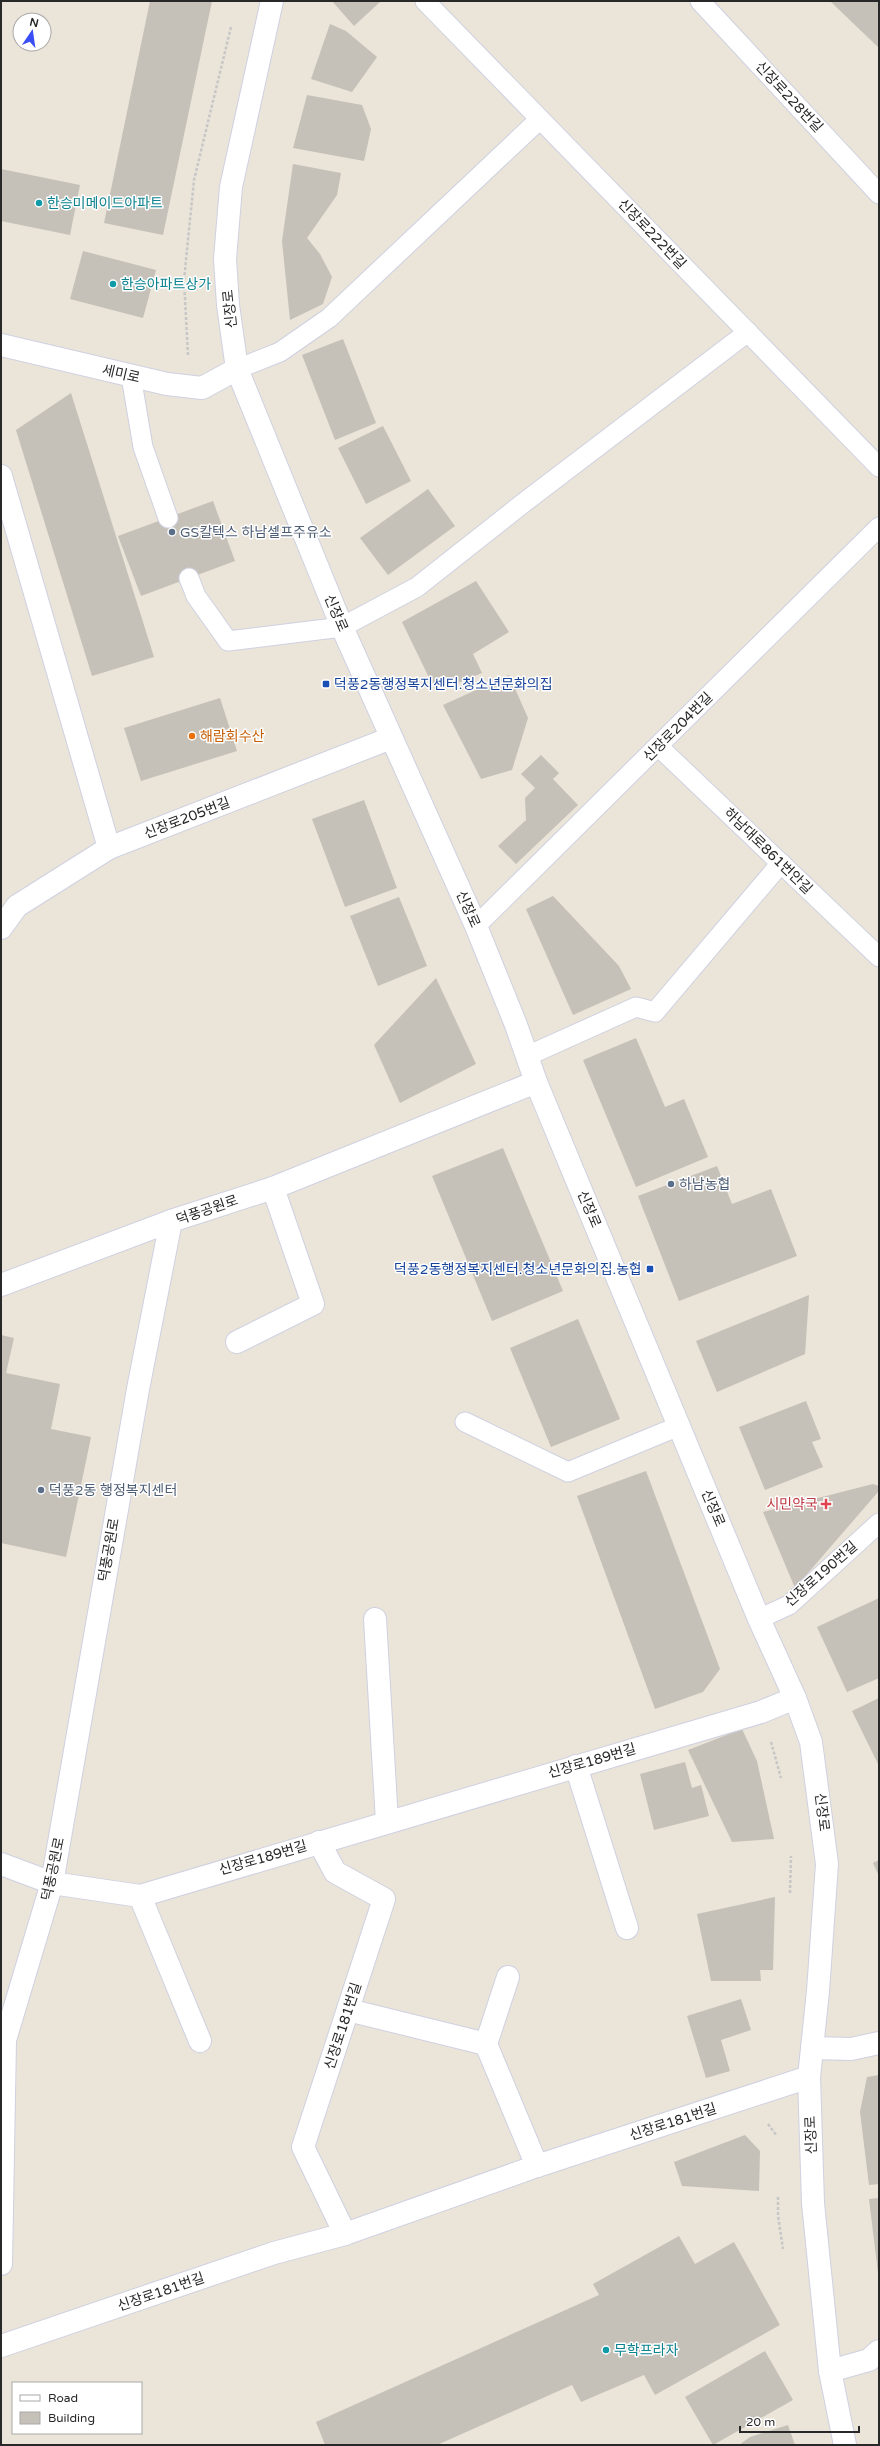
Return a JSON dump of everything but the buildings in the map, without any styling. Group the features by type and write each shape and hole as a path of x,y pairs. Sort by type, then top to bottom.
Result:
{"street":[{"name":"신장로","path":"272,1 231,187 225,259 228,305 237,369 342,628 476,926 536,1082 759,1619 795,1698 811,1742 828,1864 809,2077 813,2203 830,2371 845,2445"},
{"name":"세미로","path":"1,345 167,384 202,388"},
{"path":"202,388 237,369"},
{"path":"1,476 109,848"},
{"name":"신장로205번길","path":"1,928 17,906 109,848 392,738"},
{"name":"덕풍공원로","path":"1,2264 5,2040 52,1882 138,1389 171,1221 273,1188 536,1082"},
{"path":"237,1342 313,1304 273,1188"},
{"path":"1,1285 171,1221"},
{"path":"375,1619 387,1822"},
{"name":"신장로189번길","path":"52,1882 140,1896 761,1712 795,1698"},
{"path":"576,1766 626,1928"},
{"name":"신장로181번길","path":"320,1842 336,1872 384,1899 303,2146 345,2234"},
{"path":"1,1864 52,1882"},
{"path":"140,1896 200,2042"},
{"path":"508,1977 486,2044 537,2166"},
{"path":"348,2010 486,2044"},
{"path":"812,2048 851,2049 879,2043"},
{"name":"신장로181번길","path":"1,2346 274,2253 345,2234 537,2166 809,2077"},
{"path":"830,2371 870,2360 879,2350"}],"lane":[{"name":"신장로222번길","path":"425,1 879,467"},
{"name":"신장로228번길","path":"700,1 879,194"},
{"path":"237,369 280,352 329,318 540,118"},
{"path":"189,578 196,596 228,641 342,628 418,588 526,501 748,332"},
{"path":"131,376 143,447 168,518"},
{"name":"신장로204번길","path":"476,926 879,527"},
{"name":"하남대로861번안길","path":"658,746 879,957"},
{"path":"526,1056 636,1008 655,1012 781,863"},
{"path":"465,1422 568,1472 679,1426"},
{"name":"신장로190번길","path":"759,1619 789,1605 877,1529"}],"path":[{"path":"202,388 186,351 184,280 194,180 232,23"},
{"path":"761,1712 782,1782"},
{"path":"790,1897 791,1850"},
{"path":"772,2090 768,2124 779,2138"},
{"path":"778,2192 778,2216 784,2254"}],"place":[{"name":"한승미메이드아파트","path":"39,203"},
{"name":"한승아파트상가","path":"113,284"},
{"name":"GS칼텍스 하남셀프주유소","path":"172,532"},
{"name":"덕풍2동행정복지센터.청소년문화의집","path":"326,684"},
{"name":"해람회수산","path":"192,736"},
{"name":"하남농협","path":"671,1184"},
{"name":"덕풍2동행정복지센터.청소년문화의집.농협","path":"650,1269"},
{"name":"덕풍2동 행정복지센터","path":"41,1490"},
{"name":"시민약국","path":"826,1504"},
{"name":"무학프라자","path":"606,2350"}]}
